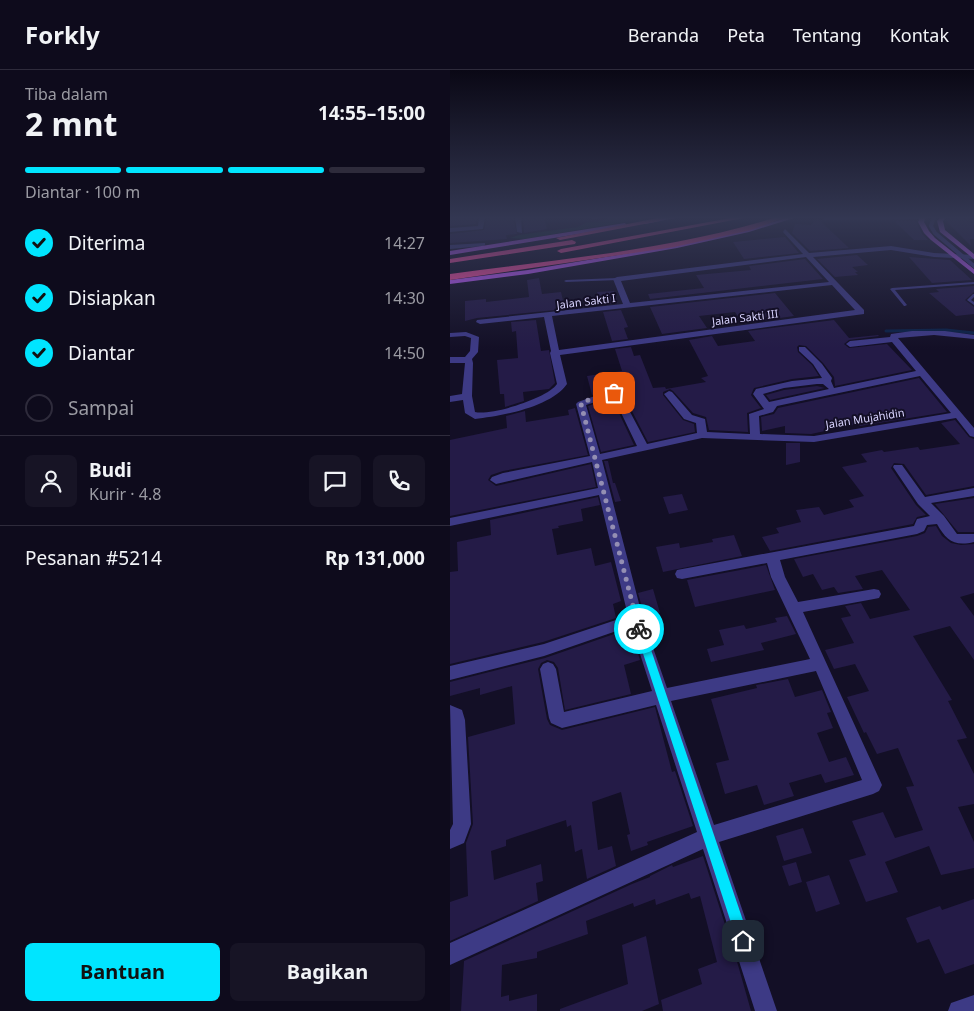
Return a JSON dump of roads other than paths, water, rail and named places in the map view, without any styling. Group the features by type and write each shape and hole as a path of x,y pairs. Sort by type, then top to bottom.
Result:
{"highway":[{"path":"450,270 505,261"},
{"path":"450,276 538,261"},
{"path":"450,276 559,261"}],"main road":[{"path":"450,282 593,261"},
{"path":"961,261 974,272"}],"street":[{"name":"Jalan Sakti I","path":"628,307 617,279 761,261"},
{"name":"Jalan Sakti III","path":"554,353 861,312 813,261"},
{"name":"Jalan Sakti I","path":"480,322 834,283"},
{"path":"467,359 469,362 467,396 470,413 475,416 499,412 550,395 562,387 548,316"},
{"path":"450,335 466,334 475,337 474,352 467,359 450,360"},
{"path":"850,344 894,339 894,336 905,334 948,334 974,337"},
{"path":"894,339 924,372 974,434"},
{"path":"802,349 816,361 834,392"},
{"path":"755,436 754,414 770,410 773,404 924,372"},
{"path":"770,410 758,394 759,391 799,382 826,381"},
{"path":"643,446 616,393 581,404 636,619 766,1011"},
{"path":"669,394 688,417 701,421 702,435"},
{"path":"450,399 467,396"},
{"name":"Jalan Mujahidin","path":"496,480 503,476 702,435 814,439 958,415"},
{"path":"898,467 922,501 940,519 952,539 959,542 974,538"},
{"path":"450,522 604,490"},
{"path":"922,501 974,492"},
{"path":"682,574 917,530 920,528 921,522 940,519"},
{"path":"450,954 709,836 873,785 820,664 778,578 772,556"},
{"path":"794,608 874,594"},
{"path":"450,674 544,650 636,619"},
{"path":"548,669 557,718 560,720 662,696 820,664"},
{"path":"450,712 456,715 457,720 462,824 461,833 456,838 450,840"},
{"path":"960,1011 974,1006"}],"lane":[{"path":"566,281 617,279"},
{"path":"905,305 892,289 974,282"},
{"path":"974,295 969,300 974,304"}],"waterway":[{"path":"886,331 946,330 974,333"}]}
